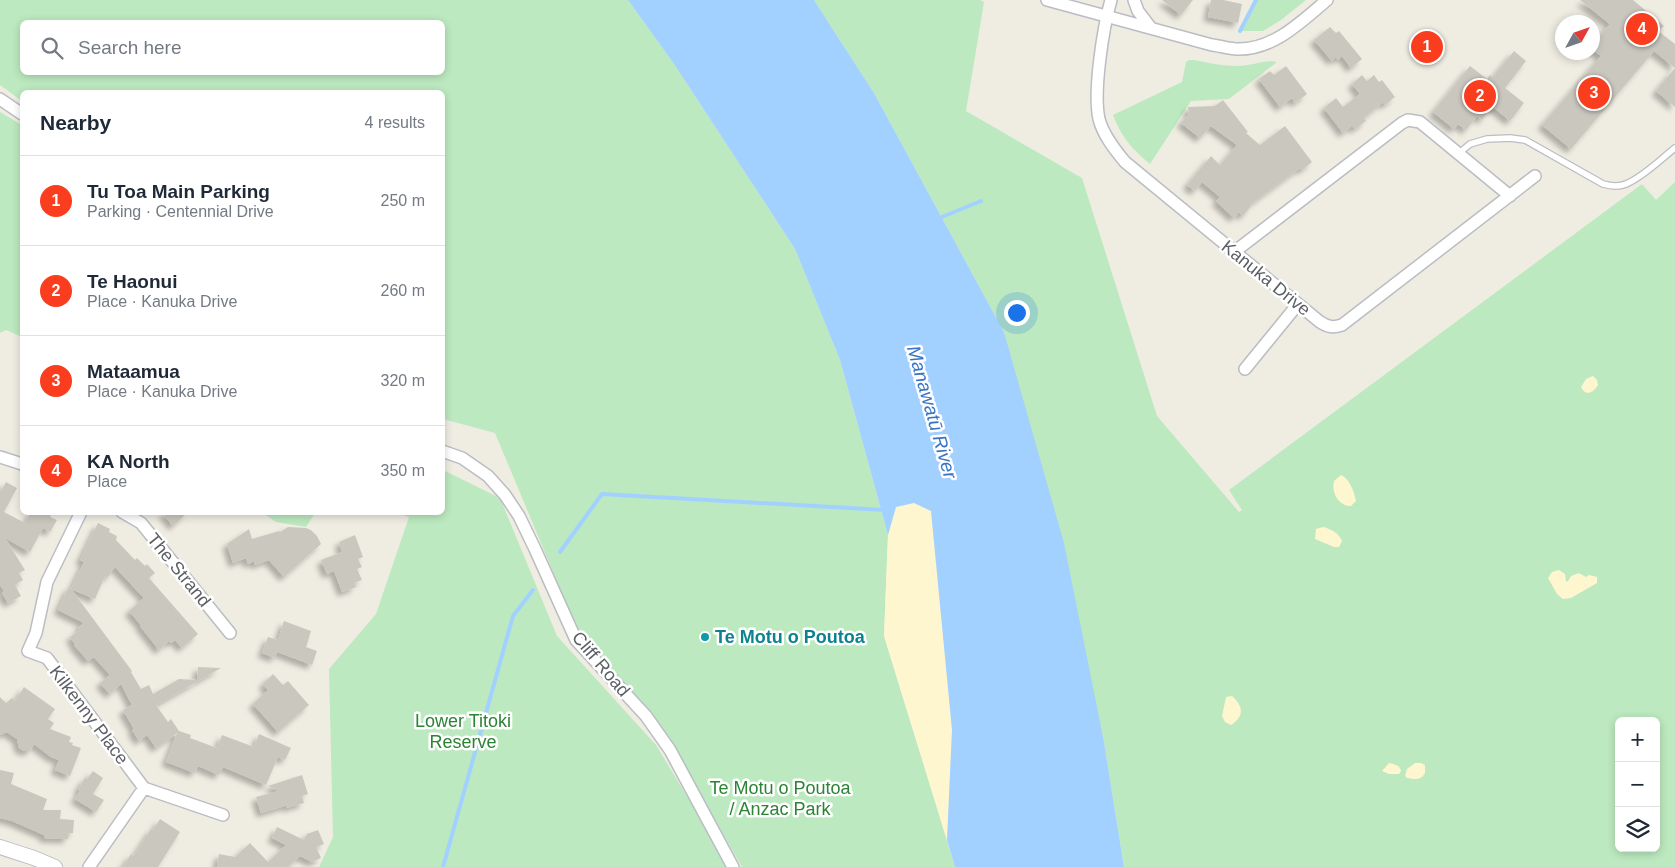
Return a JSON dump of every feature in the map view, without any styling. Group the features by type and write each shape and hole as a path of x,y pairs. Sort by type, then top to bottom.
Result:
{"street":[{"path":"1047,0 1230,48 1264,46 1279,37 1326,0"},
{"name":"Kanuka Drive","path":"1111,0 1100,55 1097,98 1100,120 1107,138 1125,162 1327,327 1342,325 1535,176"},
{"path":"1134,0 1138,11 1151,28"},
{"path":"0,99 20,113"},
{"path":"1234,252 1408,120 1420,122 1510,196"},
{"path":"1245,369 1298,304"},
{"name":"Cliff Road","path":"445,452 462,458 488,476 505,494 519,516 576,640 646,716 670,750 733,867"},
{"path":"0,457 20,463"},
{"name":"Kilkenny Place","path":"80,515 47,582 36,633 28,651 46,658 144,788"},
{"name":"The Strand","path":"127,515 141,523 230,633"},
{"path":"90,867 144,788 223,815"},
{"path":"0,847 55,867"}],"lane":[{"path":"1458,154 1470,144 1487,139 1510,138 1525,140 1603,184 1613,186 1625,185 1635,179 1675,148"}],"green space":[{"name":"Te Motu o Poutoa / Anzac Park","path":"0,0 628,0 674,64 795,249 840,360 888,535 884,636 955,867 742,867 688,773 589,648 574,622 495,433 445,420 445,90 20,90 20,100 0,85"},
{"path":"814,0 980,0 984,2 966,111 1082,178 1157,416 1239,512 1242,510 1229,490 1642,184 1656,200 1675,182 1675,867 1124,867 1104,742 1004,332 874,93"},
{"path":"1256,0 1306,0 1281,20 1263,31 1240,31"},
{"path":"1189,60 1238,66 1268,61 1277,62 1229,99 1191,101 1150,164 1128,142 1113,115 1182,82 1186,62"},
{"path":"0,112 20,124 20,336 6,330 0,333"},
{"name":"Lower Titoki Reserve","path":"445,471 500,498 557,636 656,745 708,831 726,867 319,867 333,837 329,669 376,614 409,517 403,515 445,515"},
{"path":"266,515 314,515 306,527 276,522"}],"sand":[{"path":"1593,376 1597,380 1598,385 1592,392 1587,393 1581,387 1586,379"},
{"path":"1341,475 1349,482 1354,494 1356,501 1351,506 1343,504 1335,494 1334,481"},
{"path":"914,503 931,511 952,730 947,840 884,636 888,535 896,507"},
{"path":"1323,527 1332,530 1339,536 1342,541 1339,547 1334,547 1315,539 1316,529"},
{"path":"1559,570 1565,574 1566,582 1571,576 1579,573 1586,577 1589,575 1597,577 1597,583 1571,598 1563,599 1557,594 1548,578 1552,572"},
{"path":"1232,696 1238,703 1241,711 1239,718 1231,725 1225,722 1222,716 1226,697"},
{"path":"1389,763 1399,767 1401,771 1399,774 1389,774 1382,771"},
{"path":"1415,763 1425,765 1425,773 1419,778 1407,778 1405,776 1407,769"}],"water":[{"name":"Manawatū River","path":"628,0 814,0 874,93 1004,332 1064,543 1104,742 1124,867 955,867 947,840 952,730 931,511 914,503 896,507 888,535 840,360 795,249 674,64"}],"building":[{"path":"1162,0 1193,0 1181,15"},
{"path":"1211,0 1223,0 1242,4 1238,23 1208,17"},
{"path":"1580,0 1633,0 1664,26 1658,31 1675,44 1675,68 1654,51 1571,149 1542,125 1598,60 1600,60 1600,36 1610,24"},
{"path":"1330,27 1336,33 1339,31 1362,59 1351,68 1342,56 1338,60 1336,57 1332,61 1314,40"},
{"path":"1514,51 1526,61 1505,88 1524,103 1510,121 1492,106 1482,120 1477,116 1466,130 1458,124 1454,129 1433,112 1470,66 1487,79 1490,75 1493,77"},
{"path":"1286,66 1307,94 1295,103 1292,98 1280,107 1259,79 1270,71 1274,75"},
{"path":"1675,68 1675,107 1656,91"},
{"path":"1362,75 1367,81 1374,75 1379,82 1382,80 1395,97 1385,105 1383,102 1364,118 1366,121 1355,129 1352,126 1343,133 1324,108 1336,98 1343,107 1360,94 1352,84"},
{"path":"1223,100 1248,132 1246,133 1260,145 1285,126 1312,162 1302,170 1300,168 1250,205 1243,216 1239,212 1234,218 1216,201 1220,197 1202,182 1195,191 1187,185 1211,156 1220,165 1237,145 1211,126 1200,138 1181,123 1189,114 1188,107 1215,106"},
{"path":"6,482 17,488 4,512 25,523 29,515 51,515 50,517 57,520 50,532 43,528 30,552 5,538 25,570 19,573 23,580 15,585 21,596 8,603 0,585 0,493"},
{"path":"164,515 185,515 173,526"},
{"path":"98,523 110,529 109,532 117,536 116,540 135,560 137,558 145,566 147,564 155,573 149,578 198,634 182,648 175,640 171,643 169,641 159,650 129,611 144,598 115,567 107,578 105,576 95,599 71,589 84,562 80,560"},
{"path":"288,527 311,530 321,544 284,577 269,560 255,565 254,561 248,564 246,558 233,563 227,544 249,529 252,539 280,532"},
{"path":"355,535 363,557 358,559 362,567 357,569 362,580 354,583 356,587 342,592 334,571 327,574 321,560 342,552 339,542"},
{"path":"69,586 132,671 141,689 149,685 153,694 179,679 197,680 198,667 221,668 156,705 168,722 171,719 179,731 191,735 190,738 217,748 222,735 254,747 259,734 291,748 285,760 278,757 266,785 223,767 219,775 198,766 195,773 166,762 177,733 156,748 147,735 139,741 123,710 132,705 121,684 110,694 100,683 110,675 94,657 88,661 74,645 70,637 80,630 78,628 84,623 58,610"},
{"path":"284,621 311,631 306,647 317,651 312,665 277,652 275,658 262,653 268,637 278,640"},
{"path":"273,674 283,685 288,681 309,705 278,732 253,704 268,690 263,684"},
{"path":"24,687 55,709 48,719 54,723 50,729 71,737 69,742 81,748 70,776 55,770 59,760 51,757 34,744 30,751 24,751 19,748 17,739 7,732 0,735 0,697 6,703 12,698 15,701"},
{"path":"0,770 14,773 11,784 47,799 43,810 61,810 60,819 74,820 73,833 68,833 68,839 44,838 44,835 12,821 0,818"},
{"path":"93,771 103,778 93,794 104,800 96,812 75,799 80,791 78,789 85,778 87,779"},
{"path":"302,775 308,794 302,796 304,803 286,808 288,805 261,813 256,797 279,791 268,786"},
{"path":"160,819 180,832 158,867 123,867 131,854 134,856 151,829 153,830"},
{"path":"277,827 304,840 307,834 318,830 324,844 316,847 321,858 312,862 300,856 288,867 217,867 219,854 235,857 250,843 268,862 286,845 272,838"}],"waterway":[{"path":"1240,31 1256,0"},
{"path":"937,219 981,201"},
{"path":"560,552 602,494 885,510"},
{"path":"443,867 513,616 533,590"}],"place":[{"name":"KA North","path":"1642,29"},
{"name":"Tu Toa Main Parking","path":"1427,47"},
{"name":"Mataamua","path":"1594,93"},
{"name":"Te Haonui","path":"1480,96"},
{"name":"Te Motu o Poutoa","path":"705,637"}]}
